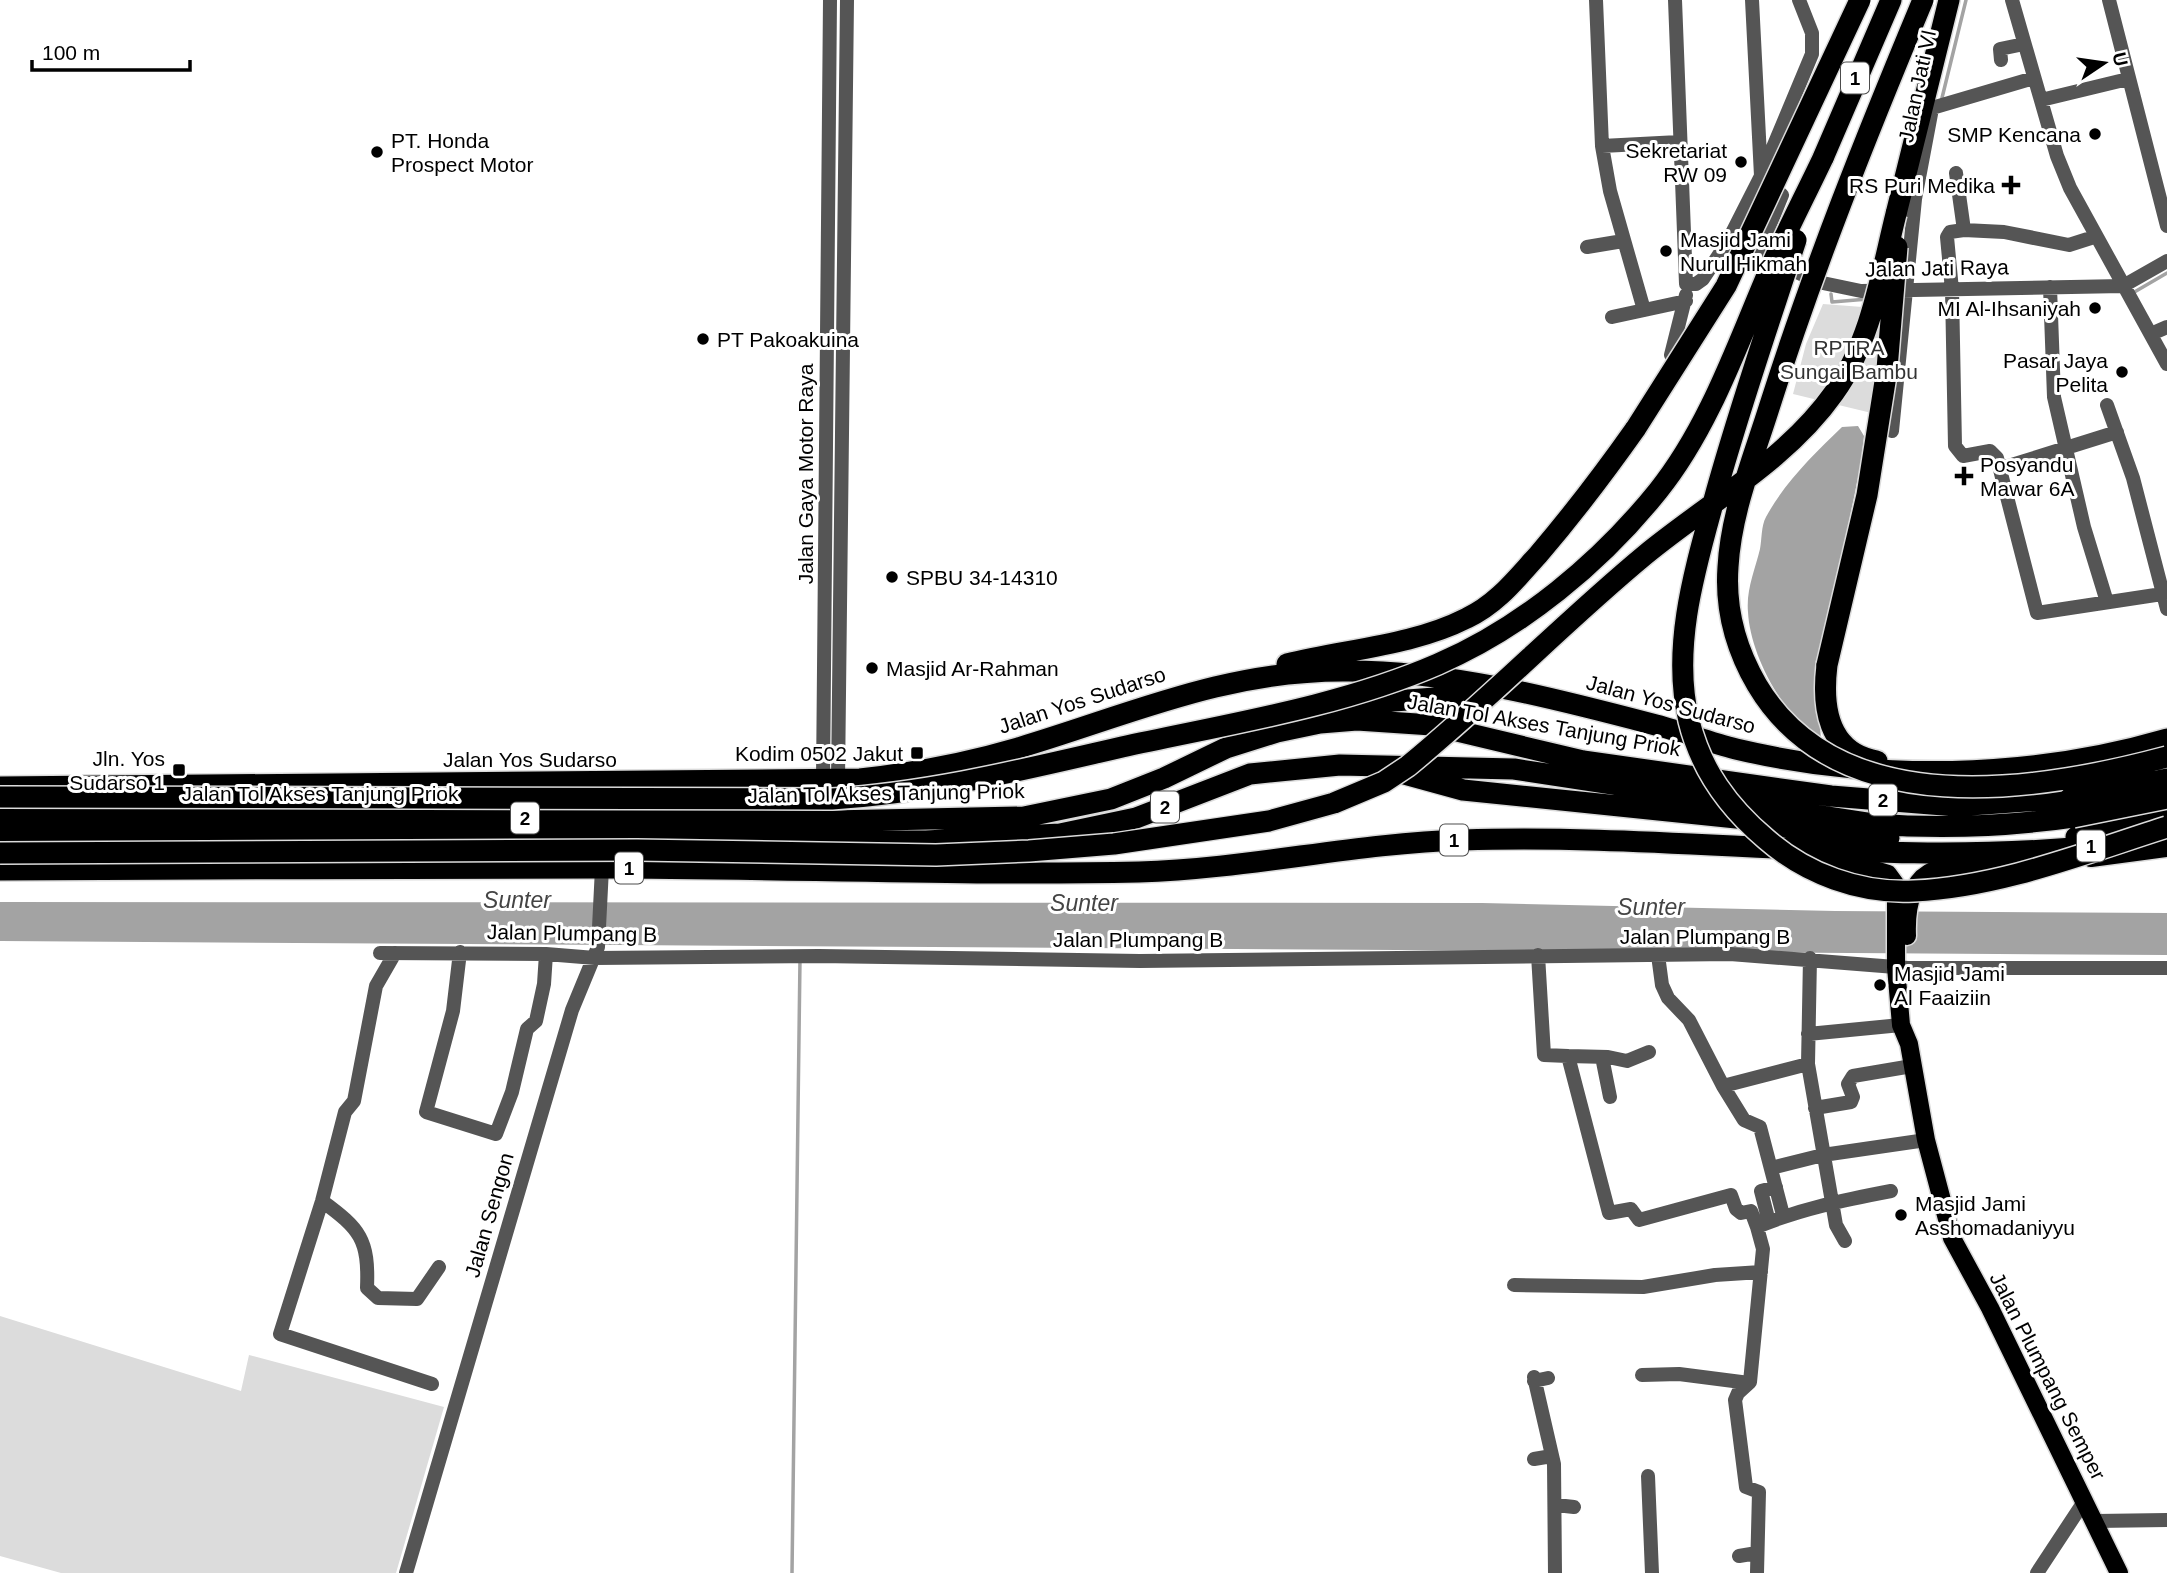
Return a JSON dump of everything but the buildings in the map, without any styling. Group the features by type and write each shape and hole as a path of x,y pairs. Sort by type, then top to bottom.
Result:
{"highway":[{"path":"1200,689 1295,662 1416,637 1467,619 1506,590 1559,532 1605,472 1726,286 1860,0"},
{"name":"1","path":"1824,158 1891,0"},
{"path":"1923,0 1822,251 1740,503 1728,569 1735,638 1747,668 1783,720 1813,747 1847,764 1891,779 1967,788 2058,781 2167,757"},
{"path":"0,853 637,850 936,855 1114,844 1269,821 1334,803 1384,782 1408,766 1625,572 1772,458 1820,412 1835,393 1859,346 1896,214 1949,0"},
{"path":"0,797 872,797 965,782 1149,741 1310,705 1392,681 1437,664 1478,644 1554,593 1605,548 1659,489 1687,446 1721,383 1770,268 1824,158"},
{"path":"1824,158 1746,392 1692,578 1686,624 1685,681 1689,721 1707,769 1734,811 1770,843 1805,867 1844,882 1880,890 1913,891 1978,883 2167,827"},
{"path":"1896,214 1897,254 1887,369 1867,495 1827,665 1824,705 1828,720 1840,741 1859,757 1886,762 1963,762 2132,744 2142,746"},
{"name":"Jalan Yos Sudarso","path":"0,787 831,780 916,772 983,757 1200,689 1293,674 1380,671 1558,700 1735,748 1839,767 1982,769 2121,752 2167,739"},
{"path":"1277,732 1312,714 1380,702 1476,695 1558,700"},
{"name":"Jalan Tol Akses Tanjung Priok","path":"0,835 831,830 1024,817 1111,799 1164,778 1226,748 1277,732 1332,722 1408,723 1446,727 1562,757 1831,796 1956,806 2071,808 2167,798"},
{"path":"2003,852 2025,845 2140,827 2158,818 2164,797 2158,779 2145,765 2121,752"},
{"name":"Jalan Tol Akses Tanjung Priok","path":"0,816 831,830 926,841 1060,834 1136,818 1250,774 1312,766 1374,766 1514,769 1896,825 1978,828 2071,808 2167,779"},
{"path":"1374,766 1463,790 1746,819 1825,835 1901,839 1930,852"},
{"name":"1","path":"0,870 602,868 1141,872 1258,862 1364,846 1465,840 1592,840 1814,852 2015,854 2167,839"}],"main road":[{"path":"1904,901 1918,882 1935,870 2140,853 2167,848"},
{"name":"Jalan Plumpang Semper","path":"1814,852 1888,874 1904,901 1902,964 1909,1027 1903,1029 1926,1140 1951,1238 1990,1308 2119,1573"}],"street":[{"name":"Jalan Gaya Motor Raya","path":"830,0 827,334 832,679"},
{"name":"Jalan Gaya Motor Raya","path":"831,780 843,334 846,0"},
{"path":"1596,0 1602,146 1623,241 1644,310"},
{"path":"1671,355 1686,301 1675,0"},
{"path":"1752,0 1760,176 1782,195 1758,254"},
{"path":"1686,284 1696,284 1703,279 1728,241 1760,176 1812,54 1812,33 1798,0"},
{"name":"Jalan Jati VI","path":"1892,431 1915,198 1958,0"},
{"path":"2012,0 2057,156 2095,237 2167,364"},
{"path":"2109,0 2167,226"},
{"path":"2001,60 2000,49 2024,44"},
{"path":"1936,107 2034,78"},
{"path":"2041,100 2128,79"},
{"path":"1602,146 1679,142"},
{"path":"1956,173 1964,230"},
{"path":"2095,237 2068,245 2004,232 1950,232 1947,237 1952,293 1955,446 1963,456 1990,451 2001,468 2035,608 2042,615 2162,594"},
{"path":"1587,247 1623,241"},
{"name":"Jalan Jati Raya","path":"1728,241 1818,282 1861,291 1907,295 2126,291"},
{"path":"2126,291 2167,261"},
{"path":"2050,292 2054,397 2084,527 2108,602"},
{"path":"1612,317 1686,301"},
{"path":"2151,334 2167,327"},
{"path":"827,334 843,334"},
{"path":"2107,405 2133,478 2167,609"},
{"path":"2001,468 2117,432"},
{"name":"Jalan Sengon","path":"406,1573 572,1010 596,953 602,868"},
{"path":"460,952 453,1011 426,1112 496,1134 512,1092 527,1029 536,1021 546,954"},
{"name":"Jalan Plumpang B","path":"322,1201 345,1112 354,1101 376,986 387,953 596,953 1140,961 1730,954 1902,964 2167,968"},
{"path":"1538,955 1544,1055 1602,1057 1627,1061 1649,1052"},
{"path":"1658,955 1662,985 1668,998 1689,1020 1744,1120 1760,1127 1783,1215"},
{"path":"1810,958 1808,1064 1831,1202 1836,1225 1845,1241"},
{"path":"1808,1034 1903,1029"},
{"path":"1568,1056 1609,1213 1631,1209 1639,1220 1731,1195 1736,1209 1741,1213 1751,1211 1763,1225"},
{"path":"1602,1057 1610,1097"},
{"path":"1723,1086 1808,1064"},
{"path":"1815,1108 1851,1102 1853,1097 1848,1084 1853,1076 1912,1066"},
{"path":"1771,1168 1824,1155 1926,1140"},
{"path":"1757,1573 1759,1492 1746,1487 1735,1400 1738,1392 1749,1383 1763,1249 1761,1191 1776,1187"},
{"path":"1763,1225 1783,1215 1831,1202 1891,1191"},
{"path":"432,1384 280,1334 322,1201 354,1226 364,1240 367,1288 378,1298 416,1299 439,1267"},
{"path":"1514,1286 1643,1287 1715,1275 1761,1272"},
{"path":"1642,1375 1679,1374 1749,1383"},
{"path":"1539,1378 1552,1456 1556,1505 1555,1573"},
{"path":"1534,1459 1552,1456"},
{"path":"1648,1476 1652,1573"},
{"path":"2037,1573 2085,1500"},
{"path":"1556,1505 1574,1507"},
{"path":"2096,1521 2167,1520"},
{"path":"1739,1556 1757,1553"}],"green space":[{"name":"RPTRA Sungai Bambu","path":"1823,304 1902,310 1884,416 1793,394 1806,344"},
{"path":"0,1316 241,1391 249,1355 444,1407 396,1573 61,1573 0,1556"}],"water":[{"path":"1858,426 1864,436 1861,463 1816,683 1821,738 1794,716 1771,683 1750,629 1748,596 1760,549 1763,524 1774,504 1801,469 1842,427"},
{"name":"Sunter","path":"0,902 1482,903 1835,911 2167,913 2167,955 0,941"}],"waterway":[{"path":"1941,102 1966,0"},
{"path":"2131,294 2167,273"},
{"path":"1831,294 1832,302 1868,299"},
{"path":"792,1573 800,959"}],"place":[{"name":"SMP Kencana","path":"2095,134"},
{"name":"PT. Honda Prospect Motor","path":"377,152"},
{"name":"Sekretariat RW 09","path":"1741,162"},
{"name":"RS Puri Medika","path":"2011,185"},
{"name":"Masjid Jami Nurul Hikmah","path":"1666,251"},
{"name":"MI Al-Ihsaniyah","path":"2095,308"},
{"name":"PT Pakoakuina","path":"703,339"},
{"name":"Pasar Jaya Pelita","path":"2122,372"},
{"name":"Posyandu Mawar 6A","path":"1964,476"},
{"name":"SPBU 34-14310","path":"892,577"},
{"name":"Masjid Ar-Rahman","path":"872,668"},
{"name":"Kodim 0502 Jakut","path":"917,753"},
{"name":"Jln. Yos Sudarso 1","path":"179,770"},
{"name":"Masjid Jami Al Faaiziin","path":"1880,985"},
{"name":"Masjid Jami Asshomadaniyyu","path":"1901,1215"}]}
